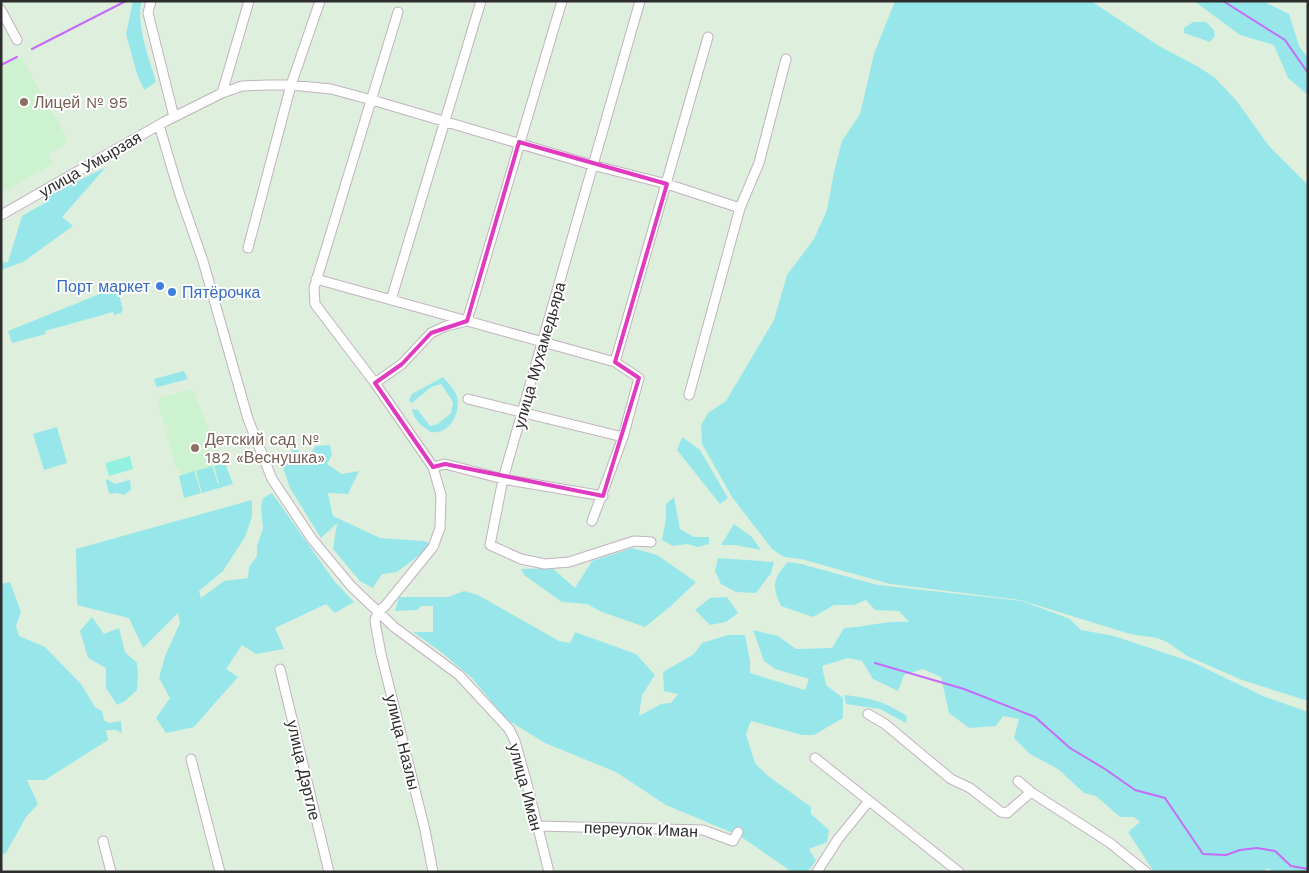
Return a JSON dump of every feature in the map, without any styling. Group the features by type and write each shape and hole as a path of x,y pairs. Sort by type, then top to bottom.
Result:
{"street":[{"path":"151,1 148,13 176,115 222,93 242,86 291,85 331,89 519,142 592,166 667,184 740,208"},
{"path":"222,93 249,1"},
{"path":"248,248 291,85 320,1"},
{"path":"391,300 481,1"},
{"path":"467,321 562,1"},
{"name":"улица Мухамедьяра","path":"640,1 503,479 490,545 521,560 545,564 569,562 634,542 651,542"},
{"path":"1,10 17,40"},
{"path":"378,612 433,547 439,533 441,495 433,467 375,383 316,304 314,288 398,12"},
{"path":"616,362 708,37"},
{"path":"689,395 740,208 758,163 786,59"},
{"name":"улица Умырзая","path":"1,216 176,115"},
{"name":"улица Иман","path":"159,125 179,192 203,261 248,419 272,479 312,540 328,560 394,627 459,675 509,729 515,740 549,872"},
{"path":"316,279 616,362 640,378 623,438 603,496 592,521"},
{"path":"375,383 402,364 431,333 446,326 467,321"},
{"path":"468,399 623,438"},
{"path":"433,467 445,464 503,479 603,496"},
{"name":"улица Назлы","path":"378,612 375,620 381,654 425,830 433,872"},
{"name":"улица Дэртле","path":"280,669 329,872"},
{"path":"868,714 884,724 951,779 970,788 1001,812 1007,813 1031,792"},
{"path":"815,758 959,872"},
{"path":"191,759 220,872"},
{"path":"1018,781 1031,792 1110,842 1146,872"},
{"path":"818,872 838,839 869,801"},
{"name":"переулок Иман","path":"537,826 703,830 733,841 738,832"},
{"path":"103,841 111,872"}],"highlighted area":[{"path":"519,142 667,184 615,362 639,378 603,496 445,464 433,467 375,383 402,364 431,333 467,321"}],"shaded area":[{"path":"133,1 142,1 140,20 156,82 144,90 137,74 126,34"},
{"path":"895,1 1091,1 1159,46 1214,77 1236,100 1269,146 1308,185 1308,701 1242,680 1187,656 1167,642 1157,638 1130,634 1020,600 890,584 801,559 784,557 772,549 732,497 702,444 701,425 708,413 726,401 774,320 787,275 814,239 827,210 842,141 860,114 874,54"},
{"path":"1194,1 1263,1 1289,14 1299,46 1308,58 1308,95 1288,78 1274,45 1240,35"},
{"path":"1193,22 1206,22 1214,30 1215,36 1210,42 1184,33 1184,28"},
{"name":"Лицей № 95","path":"21,57 67,138 64,145 48,154 53,164 1,193 1,67"},
{"path":"106,167 62,217 73,226 23,262 1,270 1,263 8,262 22,216 45,203 50,195"},
{"path":"117,287 123,310 121,313 114,315 113,312 45,331 46,334 12,343 8,331"},
{"path":"184,371 188,379 156,386 154,379"},
{"path":"443,377 455,392 458,405 457,412 450,425 444,430 431,432 421,425 414,416 412,409 418,410 430,426 438,424 451,413 453,402 441,384 431,387 412,403 409,400 412,394"},
{"name":"Детский сад № 182 «Веснушка»","path":"192,389 233,484 184,498 179,479 180,469 176,468 166,433 169,427 164,425 157,399"},
{"path":"57,427 67,463 44,470 33,434"},
{"path":"682,437 700,450 728,498 720,504 677,450"},
{"path":"330,445 332,455 327,464 342,474 359,471 348,494 328,493 333,516 380,538 429,543 426,550 397,572 382,574 373,588 360,581 333,549 337,523 321,538 290,488 283,468 294,446 303,456 309,455 316,446"},
{"path":"130,456 133,469 109,476 105,463"},
{"path":"225,463 233,484 202,493 196,471 212,466 218,484 214,466"},
{"path":"194,471 201,493 184,498 179,476"},
{"path":"107,479 115,484 130,480 131,490 124,495 109,494"},
{"path":"272,493 335,582 354,602 335,613 326,604 275,628 284,649 256,654 242,645 226,669 238,677 194,727 166,733 156,718 170,698 159,678 165,656 180,623 178,613 143,648 129,618 77,605 76,549 252,500 252,517 245,537 223,571 199,591 201,598 224,581 248,578 249,567 257,556 257,546 263,528 261,508 263,498"},
{"path":"674,497 680,529 694,537 709,537 709,544 698,547 687,544 673,546 662,540 666,519 666,504"},
{"path":"734,524 752,537 761,550 735,545 721,545"},
{"path":"632,548 657,555 696,582 645,627 602,612 587,604 562,602 524,575 521,569 552,568 575,588 592,561"},
{"path":"718,558 774,562 771,573 756,593 736,592 721,584 715,571"},
{"path":"788,562 878,585 1022,601 1070,619 1081,630 1114,636 1192,662 1263,696 1308,712 1308,872 1271,872 1271,870 1266,868 1265,872 1154,872 1128,832 1140,822 1134,817 1120,817 1096,796 1084,793 1058,769 1030,754 1014,738 1019,719 1003,716 996,726 969,728 949,713 941,677 923,669 904,675 898,691 873,679 862,661 848,658 822,666 826,685 843,698 843,718 814,735 802,735 751,721 746,734 755,763 768,776 811,807 811,814 829,830 827,842 809,849 816,861 807,872 792,872 740,836 666,805 616,772 545,743 506,719 472,678 413,632 433,632 433,606 421,606 417,610 395,611 399,597 448,597 464,591 478,595 559,641 570,643 575,632 636,654 655,675 642,695 639,716 661,704 671,703 678,694 664,691 663,672 694,654 702,643 728,635 745,635 750,661 750,673 805,690 809,679 775,669 764,661 753,630 778,636 796,649 832,648 844,628 909,622 899,611 875,610 866,600 854,605 834,605 813,617 781,606 776,593 775,583 779,573"},
{"path":"10,582 21,612 16,626 19,636 45,647 81,684 95,707 102,711 104,720 108,723 121,721 122,733 116,730 106,730 108,740 45,780 27,780 38,804 26,817 6,853 1,855 1,584"},
{"path":"727,597 738,613 726,622 710,625 695,610 710,598"},
{"path":"92,617 104,634 119,628 125,652 137,663 137,690 125,701 117,705 106,688 106,668 88,658 80,631"},
{"path":"844,695 870,699 891,707 907,716 906,723 880,709 846,704"}],"waterway":[{"path":"32,49 126,1"},
{"path":"1223,1 1285,40 1308,73"},
{"path":"1,65 17,57"},
{"path":"875,663 964,689 1035,717 1070,748 1135,790 1165,798 1203,854 1226,855 1240,850 1257,848 1275,851 1291,866 1308,869"}],"place":[{"name":"Лицей № 95","path":"24,102"},
{"name":"Порт маркет","path":"160,286"},
{"name":"Пятёрочка","path":"172,292"},
{"name":"Детский сад № 182 «Веснушка»","path":"195,448"}]}
